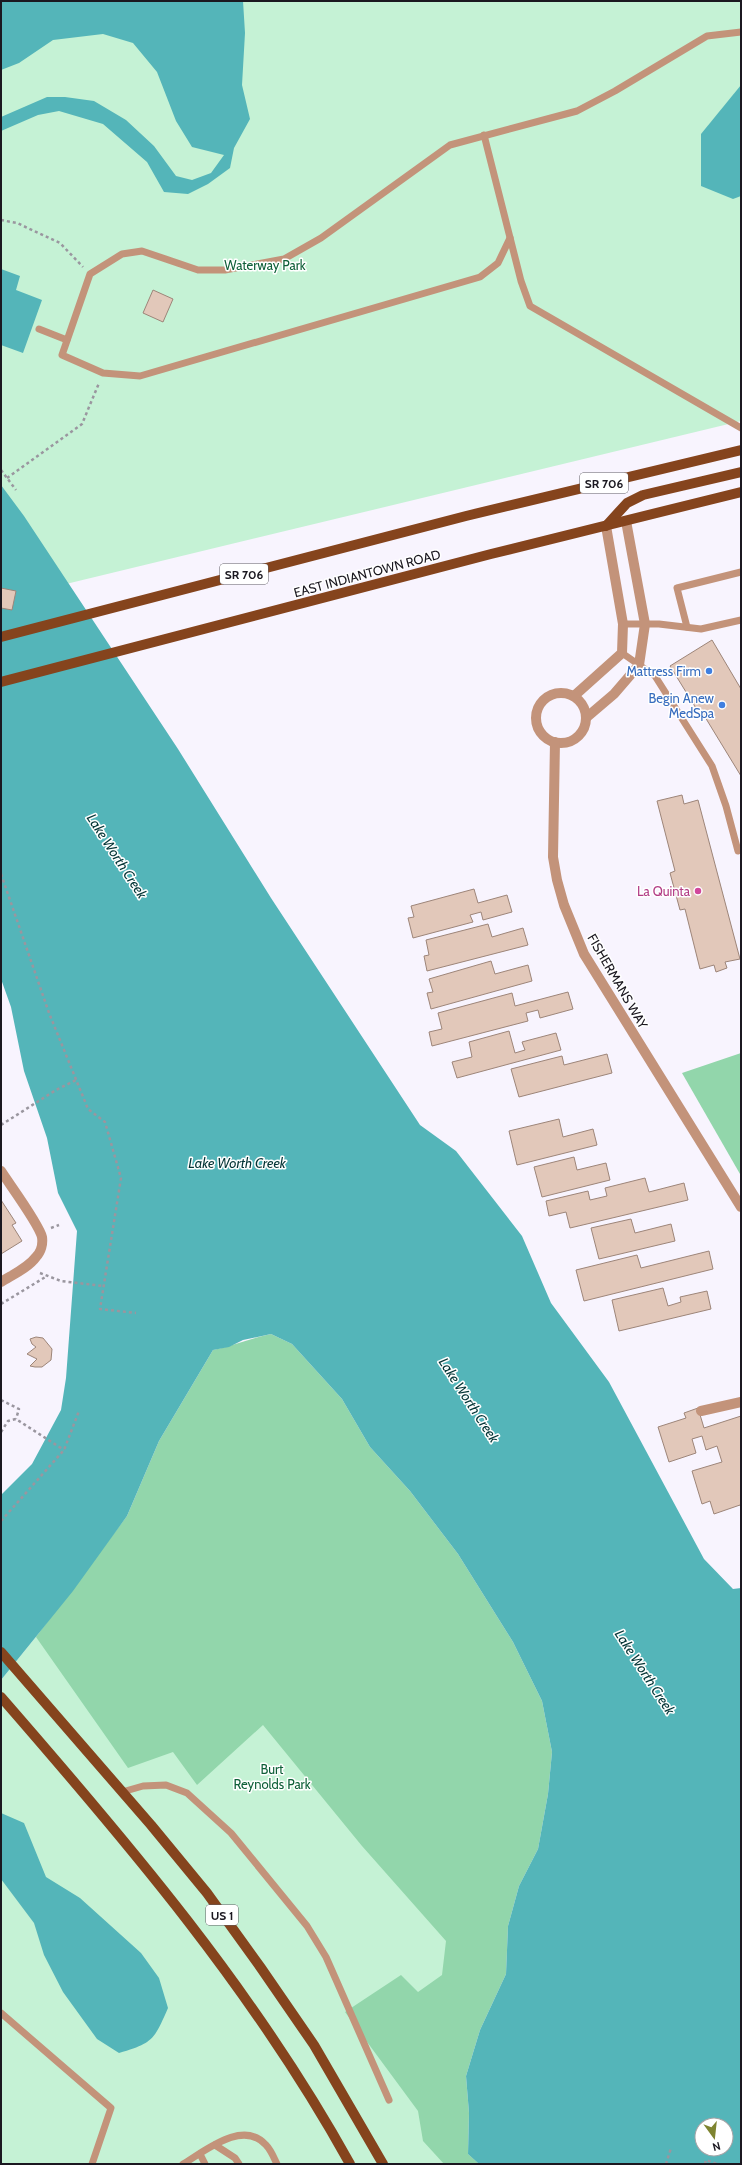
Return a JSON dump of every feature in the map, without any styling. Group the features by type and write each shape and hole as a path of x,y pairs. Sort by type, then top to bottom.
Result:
{"main road":[{"name":"SR 706","path":"1,637 466,516 741,450"},
{"path":"606,526 627,503 643,495 741,472"},
{"name":"EAST INDIANTOWN ROAD","path":"1,682 491,554 741,492"},
{"name":"US 1","path":"1,1652 207,1893 261,1968 314,2046 383,2164"},
{"name":"US 1","path":"1,1698 130,1847 236,1985 288,2060 350,2164"}],"street":[{"path":"586,716 614,694 639,665 645,624 626,521"},
{"path":"574,696 622,653 623,624 606,526"},
{"path":"557,693 574,696 583,705 586,716 586,725 577,738 562,743 555,742 541,733 536,716 542,701 557,693"},
{"name":"FISHERMANS WAY","path":"555,742 553,857 557,880 564,905 584,954 741,1208"},
{"path":"1,1171 36,1225 42,1236 42,1242 41,1250 31,1263 1,1282"},
{"path":"701,1411 741,1402"}],"lane":[{"path":"510,238 498,263 480,277 140,376 103,373 62,355 90,274 122,254 142,251 198,270 225,270 284,258 321,238 450,145 577,111 615,91 707,36 741,32"},
{"path":"484,135 521,281 530,306 741,428"},
{"path":"39,329 67,340"},
{"path":"687,627 677,588 741,572"},
{"path":"623,624 701,628 741,620"},
{"path":"622,653 655,676 712,766 726,806 738,851 741,850"},
{"path":"122,1792 143,1786 166,1785 187,1793 231,1833 278,1888 307,1926 322,1951 389,2100"},
{"path":"1,2013 110,2108 92,2164"},
{"path":"183,2164 228,2138 251,2135 266,2145 277,2164"},
{"path":"215,2145 236,2158 239,2164"},
{"path":"200,2154 205,2164"}],"path":[{"path":"1,220 17,223 60,243 90,274"},
{"path":"7,478 82,424 103,373"},
{"path":"1,470 16,490"},
{"path":"1,874 49,1013 88,1109 105,1122 121,1178 100,1309 136,1313"},
{"path":"1,1125 56,1090 76,1080"},
{"path":"49,1229 59,1225"},
{"path":"40,1273 60,1281 103,1286"},
{"path":"1,1304 48,1276"},
{"path":"1,1400 19,1410 16,1419"},
{"path":"1,1521 64,1450 79,1411"},
{"path":"1,1432 8,1421 16,1419 64,1450"},
{"path":"666,2164 671,2148"},
{"path":"704,2164 706,2160 717,2164"}],"green space":[{"name":"Waterway Park","path":"1,1 741,1 741,421 66,584 1,487"},
{"path":"741,1053 741,1174 740,1174 682,1073"},
{"path":"271,1334 292,1344 342,1399 370,1447 410,1491 458,1554 513,1642 542,1701 552,1752 548,1794 538,1849 519,1886 508,1926 506,1974 480,2030 466,2076 469,2113 468,2154 479,2164 444,2164 423,2141 418,2111 345,2012 401,1975 418,1992 442,1975 446,1941 362,1846 263,1725 197,1785 173,1752 128,1768 36,1637 127,1516 159,1441 213,1350"},
{"name":"Burt Reynolds Park","path":"410,1491 468,2154 479,2164 1,2164 1,1680 73,1591"}],"water":[{"path":"1,1 243,1 245,33 242,85 250,119 234,148 230,168 208,184 188,194 164,192 147,162 103,124 59,111 38,115 1,131 1,117 47,97 65,97 94,101 126,120 154,146 176,176 192,180 211,173 224,155 192,147 176,121 157,72 133,43 103,34 53,40 19,63 1,70"},
{"path":"741,85 741,196 733,199 701,186 701,134"},
{"path":"1,269 20,276 16,290 42,300 23,353 1,345"},
{"name":"Lake Worth Creek","path":"1,485 24,516 178,749 271,898 420,1125 456,1151 522,1236 551,1303 609,1382 704,1559 733,1589 741,1588 741,2164 479,2164 468,2154 469,2113 466,2076 480,2030 506,1974 508,1926 519,1886 538,1849 548,1794 552,1752 542,1701 513,1642 458,1554 410,1491 370,1447 342,1399 292,1344 271,1334 243,1340 229,1347 213,1350 159,1441 127,1516 73,1591 1,1680 1,1495 32,1464 61,1410 66,1378 77,1231 58,1193 47,1138 24,1071 11,1007 1,979"},
{"path":"1,1813 24,1823 46,1877 80,1898 141,1953 159,1978 168,2008 155,2034 146,2043 119,2053 97,2039 63,1992 44,1955 34,1923 1,1879"}],"building":[{"path":"153,290 173,299 163,322 143,313"},
{"path":"1,588 16,591 12,610 1,608"},
{"path":"712,640 741,689 741,776 705,717 702,718 670,666"},
{"name":"La Quinta","path":"682,795 684,804 698,800 740,959 725,962 727,968 716,972 714,965 700,969 685,909 680,910 670,873 675,871 657,801"},
{"path":"474,889 478,903 507,895 512,912 483,920 481,912 470,915 473,922 413,938 408,918 414,917 411,906"},
{"path":"488,924 492,937 523,928 528,945 427,971 424,956 429,955 426,940"},
{"path":"491,961 495,974 528,965 532,981 431,1009 427,993 433,992 429,979"},
{"path":"568,992 573,1009 540,1018 538,1010 526,1013 528,1021 432,1046 429,1032 442,1029 438,1013 512,993 515,1006"},
{"path":"509,1031 515,1053 525,1050 522,1042 556,1033 561,1050 457,1078 452,1062 472,1057 469,1042"},
{"path":"607,1054 612,1073 519,1097 511,1069 562,1056 564,1065"},
{"path":"559,1119 563,1137 593,1129 597,1145 517,1165 509,1131"},
{"path":"574,1157 577,1170 606,1163 610,1180 542,1197 534,1167"},
{"path":"645,1178 649,1192 684,1183 688,1200 570,1228 566,1212 549,1216 546,1201 588,1191 590,1200 607,1196 605,1188"},
{"path":"1,1200 16,1223 12,1225 22,1241 1,1254"},
{"path":"631,1219 635,1233 671,1224 675,1241 599,1259 591,1228"},
{"path":"709,1251 713,1269 584,1301 576,1270 637,1255 641,1268"},
{"path":"663,1288 668,1306 681,1302 680,1297 707,1291 711,1309 619,1331 612,1300"},
{"path":"36,1337 43,1338 52,1349 51,1360 42,1367 30,1366 37,1359 27,1354 36,1347 32,1344 30,1339"},
{"path":"698,1408 704,1428 741,1416 741,1508 740,1505 714,1514 710,1501 702,1504 692,1471 722,1462 717,1446 706,1450 702,1436 692,1439 696,1453 669,1462 658,1427 686,1418 684,1413"}],"place":[{"name":"Mattress Firm","path":"709,671"},
{"name":"Begin Anew MedSpa","path":"722,705"},
{"name":"La Quinta","path":"698,891"}]}
